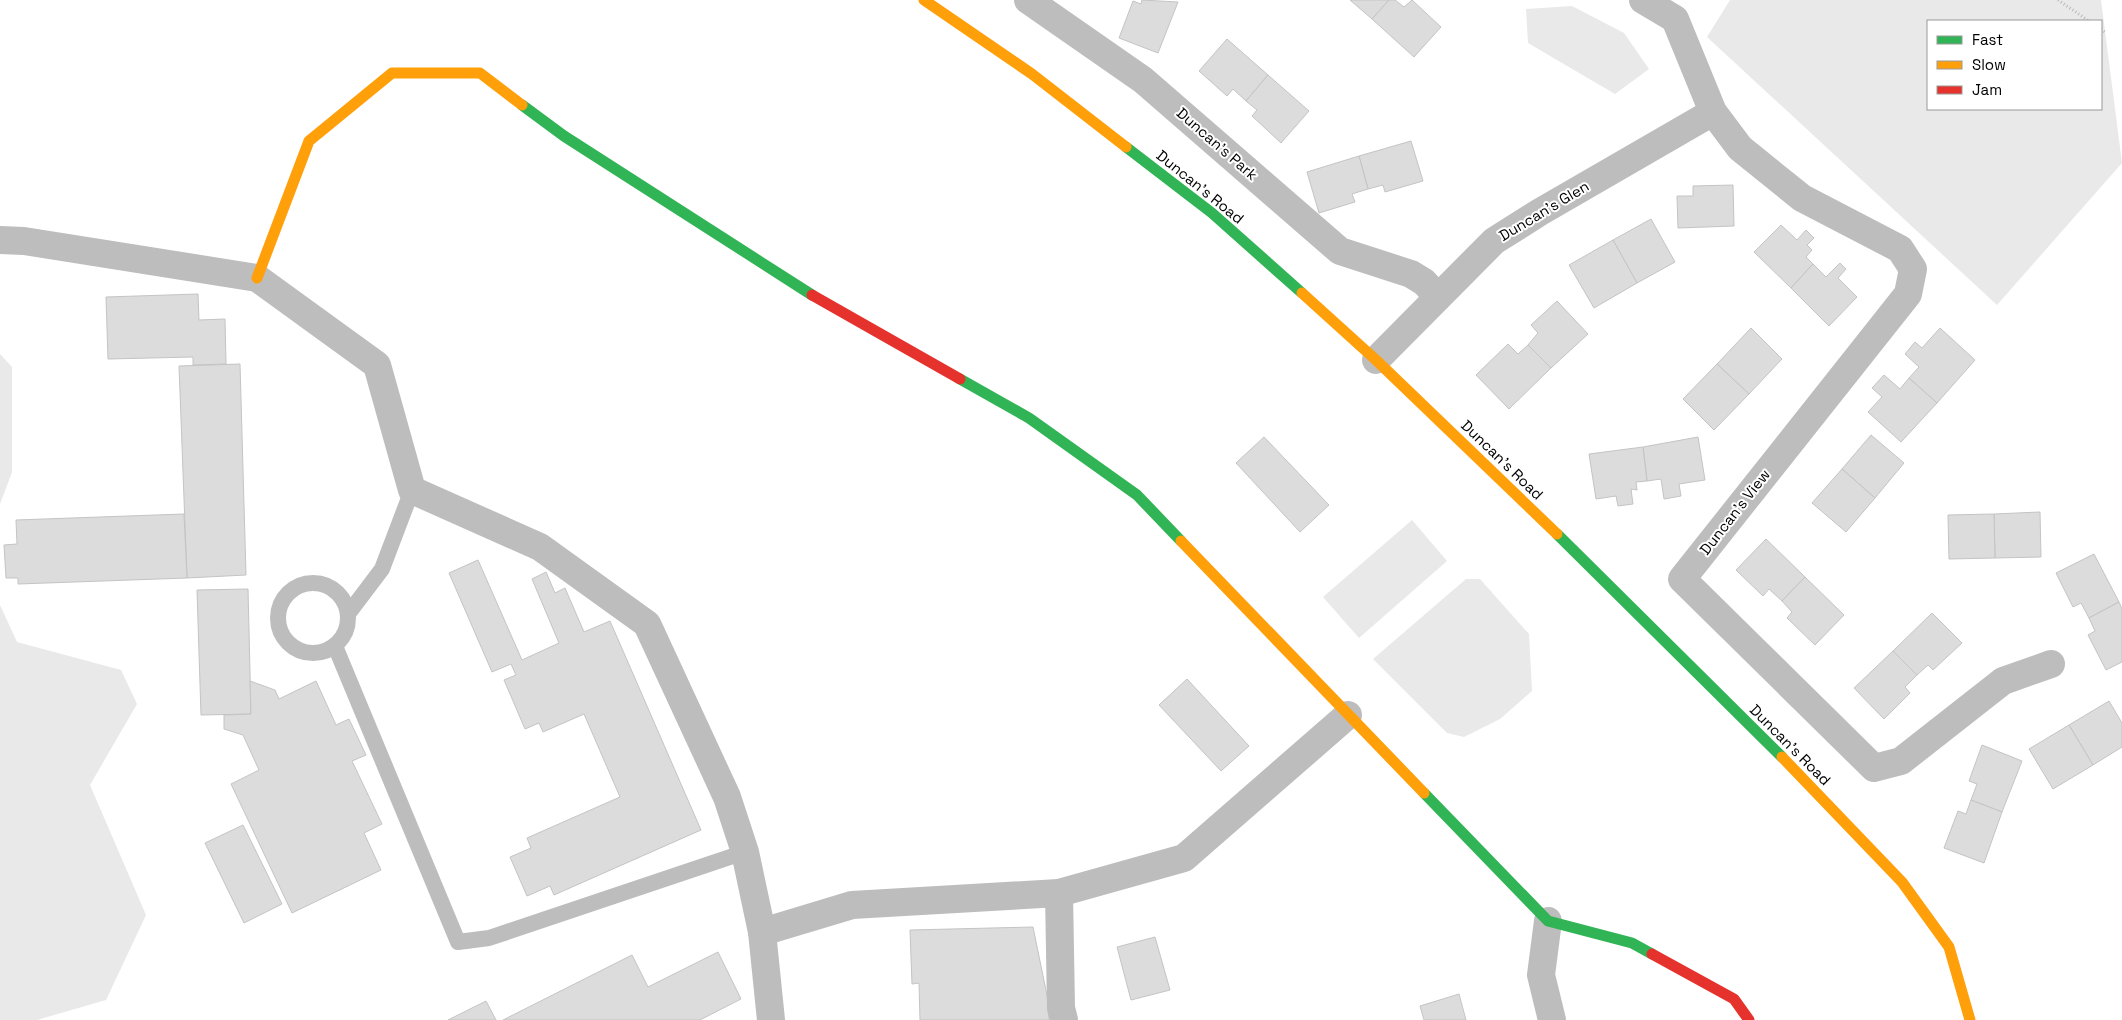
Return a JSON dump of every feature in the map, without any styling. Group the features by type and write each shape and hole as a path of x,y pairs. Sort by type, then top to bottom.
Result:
{"street":[{"name":"Duncan's Road","path":"924,0 1032,74 1212,214 1376,360 1565,542 1799,774 1902,882 1949,946 1970,1020"},
{"name":"Duncan's Park","path":"1028,0 1143,80 1340,251 1411,274 1424,282 1438,297"},
{"path":"1643,0 1675,19 1713,112"},
{"path":"257,278 309,141 392,72 480,73 564,136 787,281 1029,418 1137,495 1548,920 1632,942 1734,999 1749,1020"},
{"name":"Duncan's Glen","path":"1376,360 1494,241 1540,212 1713,112"},
{"name":"Duncan's View","path":"1713,112 1740,148 1802,198 1900,249 1913,269 1908,294 1682,578 1874,768 1901,761 2003,681 2051,664"},
{"path":"0,240 24,241 257,278 376,365 412,490 540,547 646,624 727,797 745,852 762,932 771,1020"},
{"path":"762,932 852,905 1059,893 1184,858 1348,715"},
{"path":"1059,893 1061,1008 1064,1020"},
{"path":"1548,920 1541,975 1552,1020"}],"lane":[{"path":"348,614 382,569 412,490"},
{"path":"318,582 329,586 338,593 345,603 348,614 348,626 343,637 335,646 313,653 301,652 283,638 278,627 277,616 280,604 286,594 295,587 306,583 318,582"},
{"path":"335,646 458,942 489,938 745,852"}],"path":[{"path":"2058,0 2088,20"}],"shaded area":[{"path":"1730,0 2101,0 2122,163 1997,305 1707,37"},
{"path":"1572,6 1624,33 1649,69 1615,94 1528,43 1526,9"},
{"path":"0,354 12,367 12,472 0,504"},
{"path":"1412,520 1447,561 1359,638 1323,597"},
{"path":"1466,579 1480,579 1529,634 1532,691 1500,719 1464,737 1447,733 1373,659"},
{"path":"0,605 17,642 121,670 137,704 90,785 146,915 106,1000 37,1020 0,1020"}],"building":[{"path":"1142,0 1178,2 1158,53 1119,38 1133,1 1141,4"},
{"path":"1350,0 1389,0 1372,19"},
{"path":"1389,0 1395,0 1404,7 1412,0 1441,27 1414,57 1372,19"},
{"path":"1227,39 1268,75 1246,101 1233,89 1227,96 1199,71"},
{"path":"1268,75 1309,111 1281,143 1252,116 1257,110 1246,101"},
{"path":"1411,141 1423,181 1385,192 1383,185 1368,189 1359,156"},
{"path":"1359,156 1368,189 1352,194 1355,202 1319,213 1307,172"},
{"path":"1733,185 1734,226 1678,228 1677,196 1693,196 1693,186"},
{"path":"1651,219 1675,262 1637,283 1613,240"},
{"path":"1781,225 1797,240 1806,230 1814,238 1807,245 1812,250 1806,257 1813,264 1791,288 1754,252"},
{"path":"1613,240 1637,283 1594,308 1569,265"},
{"path":"1840,263 1846,269 1838,278 1857,297 1829,326 1791,288 1813,264 1826,277"},
{"path":"198,294 199,320 225,319 226,364 193,365 193,357 108,359 106,297"},
{"path":"1557,301 1588,334 1551,368 1528,345 1538,333 1531,325"},
{"path":"1751,328 1782,359 1749,394 1717,364"},
{"path":"1940,328 1975,360 1937,403 1909,378 1919,367 1905,354 1915,342 1922,348"},
{"path":"1508,344 1518,354 1528,345 1551,368 1509,409 1476,375"},
{"path":"240,364 246,575 187,578 179,366"},
{"path":"1717,364 1749,394 1714,430 1683,399"},
{"path":"1884,375 1900,389 1909,378 1937,403 1901,442 1868,412 1882,397 1872,388"},
{"path":"1871,435 1904,463 1875,498 1842,469"},
{"path":"1264,437 1329,505 1300,532 1236,463"},
{"path":"1698,437 1705,480 1679,484 1681,496 1664,499 1661,479 1647,481 1643,447"},
{"path":"1643,447 1647,481 1636,482 1637,490 1631,489 1633,504 1618,506 1616,496 1596,499 1589,454"},
{"path":"1842,469 1875,498 1846,532 1812,503"},
{"path":"2040,512 2041,557 1995,558 1994,514"},
{"path":"184,514 187,578 18,584 18,578 6,578 4,545 17,544 16,520"},
{"path":"1994,514 1995,558 1949,559 1948,515"},
{"path":"1766,539 1805,577 1782,601 1769,589 1763,596 1736,570"},
{"path":"2094,554 2119,602 2089,618 2081,603 2073,607 2056,573"},
{"path":"478,560 522,660 559,643 532,579 546,572 555,593 565,588 584,632 610,621 701,830 554,895 550,886 527,896 510,857 531,848 527,838 620,797 584,714 543,732 539,723 525,729 504,680 516,675 511,664 492,672 449,573"},
{"path":"1805,577 1844,615 1815,645 1787,618 1792,612 1782,601"},
{"path":"248,589 251,714 201,715 197,590"},
{"path":"2119,602 2122,609 2122,662 2106,670 2088,635 2095,631 2089,618"},
{"path":"1932,613 1962,643 1933,670 1928,665 1917,675 1893,651"},
{"path":"1893,651 1917,675 1905,687 1910,693 1884,719 1854,688"},
{"path":"1187,679 1249,746 1221,771 1159,705"},
{"path":"250,681 275,690 279,699 316,681 336,725 349,719 366,755 352,761 382,824 364,833 381,870 292,913 231,784 259,770 243,735 224,729 224,715 251,714"},
{"path":"2109,701 2122,723 2122,747 2093,765 2069,725"},
{"path":"2069,725 2093,765 2053,789 2029,749"},
{"path":"1982,745 2022,761 2002,812 1971,800 1977,784 1969,781"},
{"path":"1971,800 2002,812 1984,863 1944,848 1958,811 1966,814"},
{"path":"243,825 282,904 244,923 205,843"},
{"path":"1033,927 1049,1005 1049,1020 920,1020 919,983 912,984 910,930"},
{"path":"1155,937 1170,990 1131,1000 1117,947"},
{"path":"718,952 741,999 700,1020 503,1020 632,955 648,987"},
{"path":"1459,994 1466,1020 1424,1020 1420,1006"},
{"path":"486,1001 496,1020 448,1020"}],"traffic: fast":[{"path":"522,105 564,136 812,295"},
{"path":"1126,147 1212,213 1302,293"},
{"path":"960,379 1029,418 1137,495 1181,541"},
{"path":"1557,534 1782,757"},
{"path":"1424,793 1548,921 1632,943 1652,954"}],"traffic: slow":[{"path":"924,0 1032,74 1126,147"},
{"path":"257,278 309,141 392,73 480,73 522,105"},
{"path":"1302,293 1376,360 1557,534"},
{"path":"1181,541 1424,793"},
{"path":"1782,757 1902,882 1949,947 1970,1020"}],"traffic: jam":[{"path":"812,295 960,379"},
{"path":"1652,954 1734,999 1749,1020"}]}
